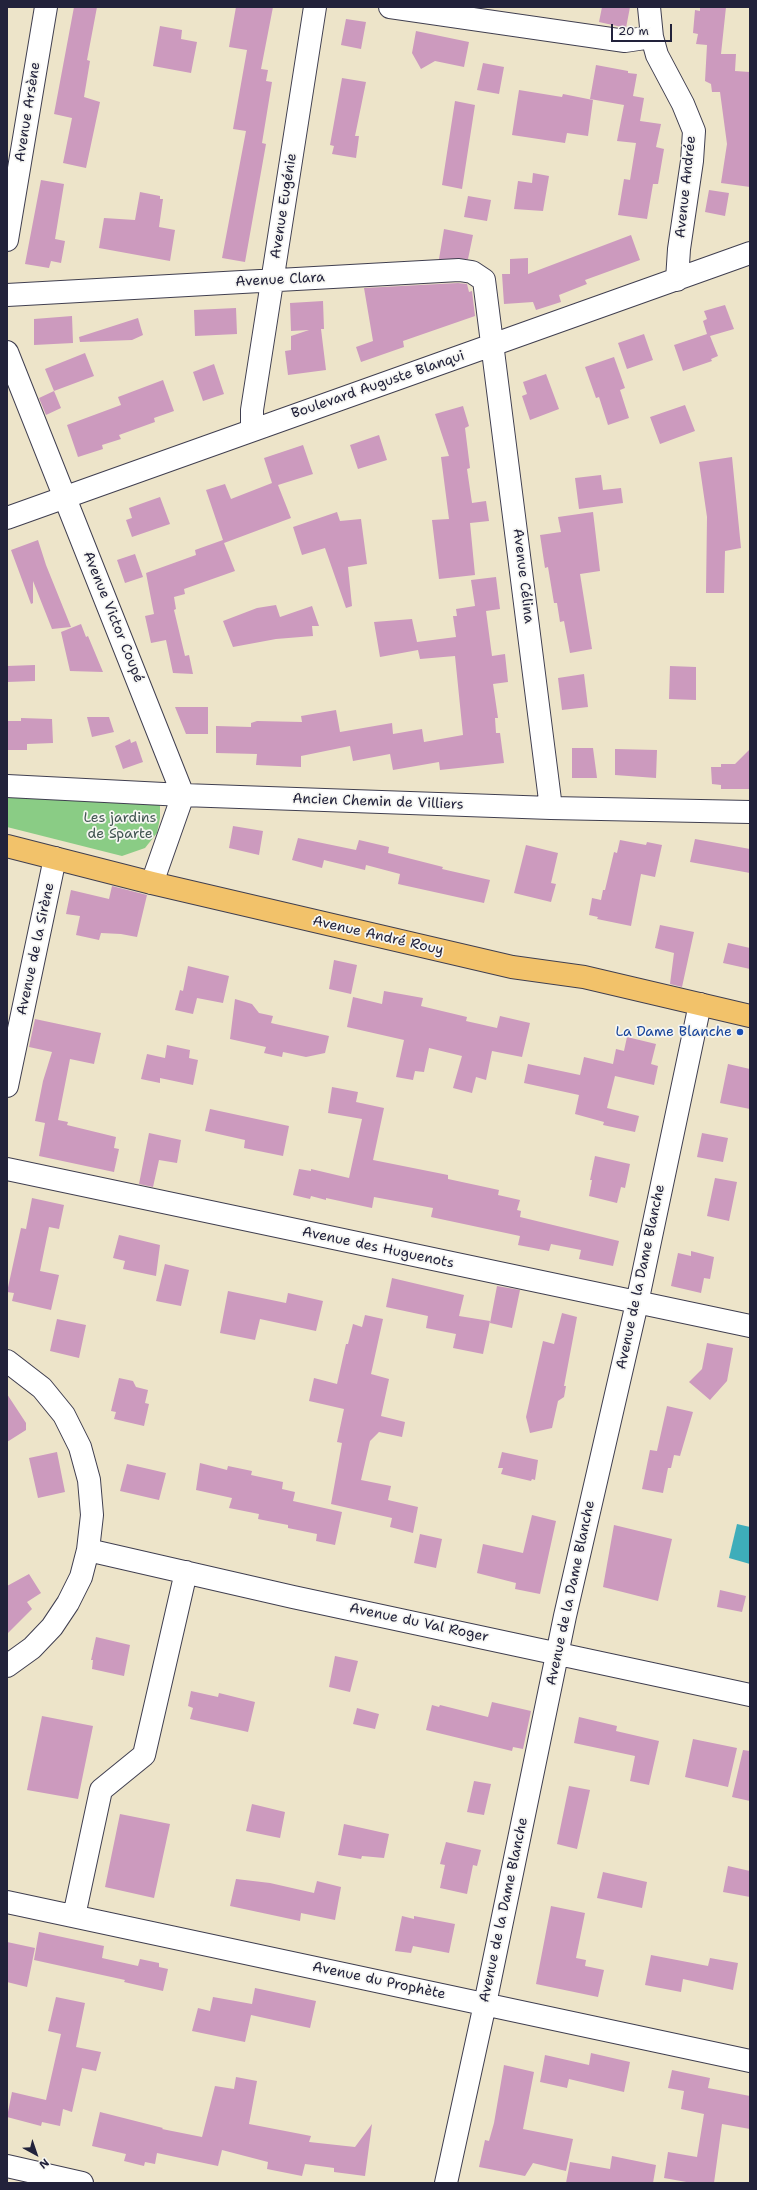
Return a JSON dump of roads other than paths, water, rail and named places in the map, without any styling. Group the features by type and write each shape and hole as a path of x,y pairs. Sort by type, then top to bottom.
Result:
{"main road":[{"name":"Avenue André Rouy","path":"7,846 152,883 512,967 584,977 750,1016"}],"street":[{"name":"Avenue Arsène","path":"7,240 46,7"},
{"name":"Avenue Eugénie","path":"252,429 252,410 315,7"},
{"path":"390,7 625,41 652,37"},
{"name":"Avenue Andrée","path":"649,7 652,37 657,55 683,104 694,131 692,160 679,249 677,280"},
{"name":"Boulevard Auguste Blanqui","path":"7,518 66,498 252,429 750,253"},
{"name":"Avenue Clara","path":"7,295 466,270 479,275 484,280 494,344"},
{"name":"Avenue Célina","path":"494,344 551,808"},
{"name":"Avenue Victor Coupé","path":"7,352 183,795"},
{"name":"Ancien Chemin de Villiers","path":"7,786 183,795 551,808 750,812"},
{"path":"152,883 183,795"},
{"name":"Avenue de la Sirène","path":"7,1086 55,858"},
{"name":"Avenue de la Dame Blanche","path":"446,2183 559,1653 567,1609 637,1303 700,1004"},
{"name":"Avenue des Huguenots","path":"7,1169 750,1326"},
{"path":"7,1361 42,1388 64,1416 80,1447 89,1480 92,1515 88,1550 81,1577 68,1603 60,1615 32,1648 7,1666"},
{"name":"Avenue du Val Roger","path":"88,1550 750,1695"},
{"path":"74,1916 101,1790 144,1755 186,1572"},
{"name":"Avenue du Prophète","path":"7,1902 750,2061"},
{"path":"7,2166 82,2183"}],"water":[{"path":"737,1524 750,1527 750,1564 729,1558"}],"place":[{"name":"La Dame Blanche","path":"740,1032"}],"park label":[{"name":"Les jardins de Sparte","path":"120,826"}]}
